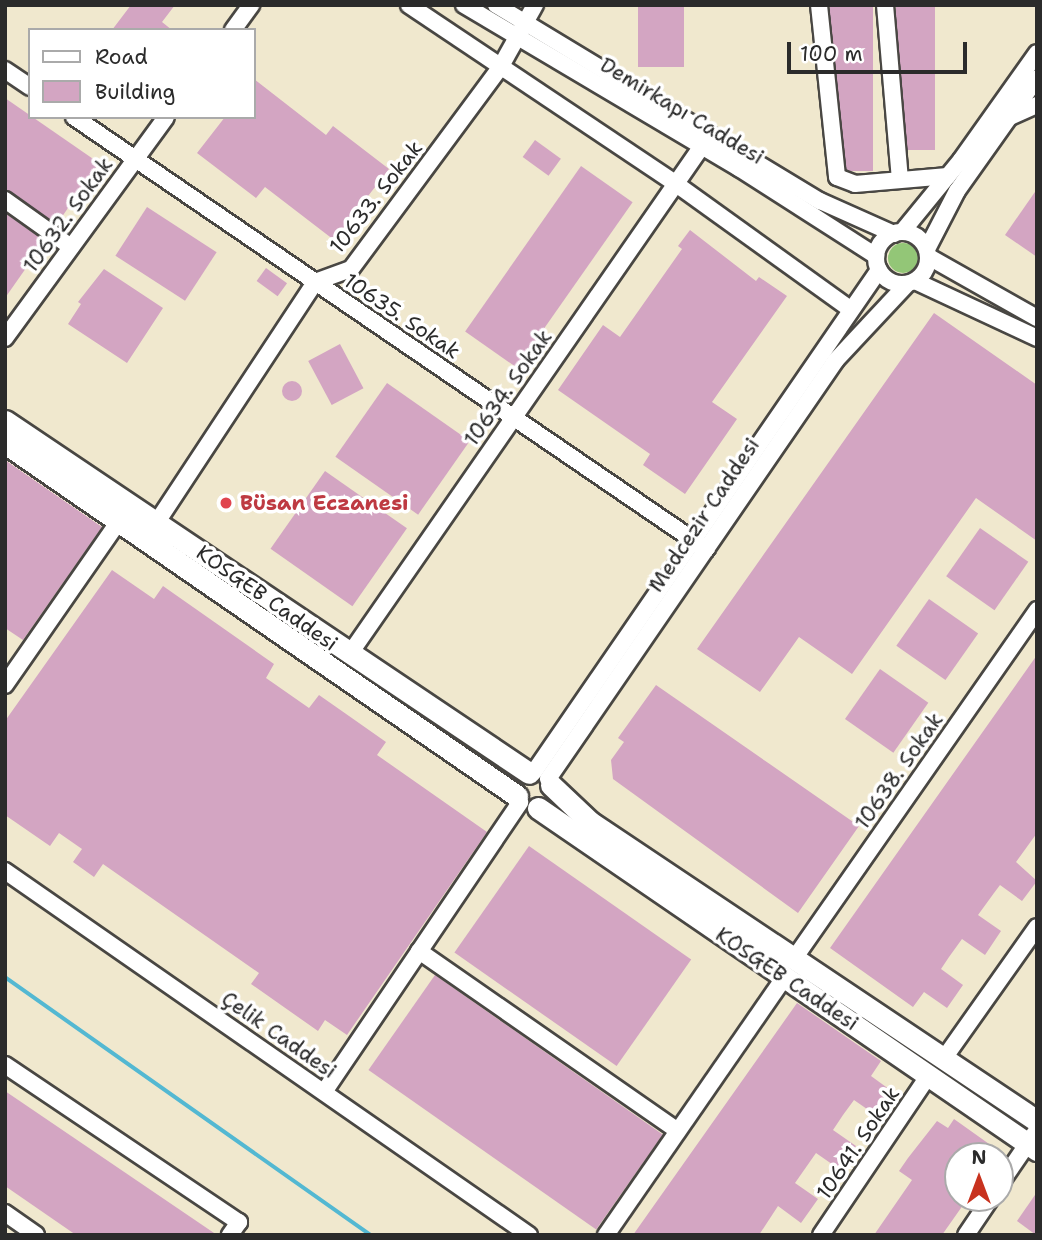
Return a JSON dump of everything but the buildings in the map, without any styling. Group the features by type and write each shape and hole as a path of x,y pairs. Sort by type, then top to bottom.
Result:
{"main road":[{"name":"KOSGEB Caddesi","path":"5,421 349,655 541,777 590,822 946,1057 1037,1121"},
{"name":"KOSGEB Caddesi","path":"5,443 784,978 929,1076 1034,1141"},
{"path":"541,777 548,802 525,802 517,785 541,777"}],"street":[{"path":"234,28 251,5"},
{"path":"409,5 676,184 850,309"},
{"name":"Demirkapı Caddesi","path":"464,5 521,29 820,201 898,233"},
{"name":"Demirkapı Caddesi","path":"496,5 521,29 878,263"},
{"name":"10633. Sokak","path":"315,282 351,269 501,66 535,5"},
{"path":"819,5 837,177 855,184 948,176"},
{"path":"884,5 900,179"},
{"path":"1037,53 948,176 898,233 882,242 878,263 894,283 911,283 1037,338"},
{"path":"5,70 28,86"},
{"path":"911,283 925,271 928,253 957,191 1037,78"},
{"path":"1008,118 1037,105"},
{"name":"10635. Sokak","path":"77,119 706,550"},
{"name":"10632. Sokak","path":"5,338 164,119"},
{"name":"10634. Sokak","path":"349,655 702,146"},
{"path":"5,200 71,247"},
{"path":"898,233 917,237 928,253 1037,318"},
{"name":"Medcezir Caddesi","path":"541,777 692,540 850,309 878,263"},
{"path":"157,522 315,282"},
{"name":"Medcezir Caddesi","path":"541,777 706,550 836,360 911,283"},
{"path":"5,685 11,663 119,521"},
{"name":"10638. Sokak","path":"796,957 1037,610"},
{"path":"324,1092 419,951 525,802"},
{"name":"Çelik Caddesi","path":"5,871 528,1235"},
{"path":"946,1057 1037,927"},
{"path":"419,951 678,1131"},
{"path":"606,1235 784,978"},
{"path":"5,1065 239,1222 230,1235"},
{"name":"10641. Sokak","path":"821,1235 929,1076"},
{"path":"1014,1166 1034,1141"},
{"path":"966,1235 982,1212"},
{"path":"5,1213 36,1235"}],"green space":[{"path":"903,243 914,247 918,258 914,269 903,273 892,269 888,258 892,247"}],"waterway":[{"path":"5,977 371,1235"}],"place":[{"name":"Büsan Eczanesi","path":"226,503"}]}
